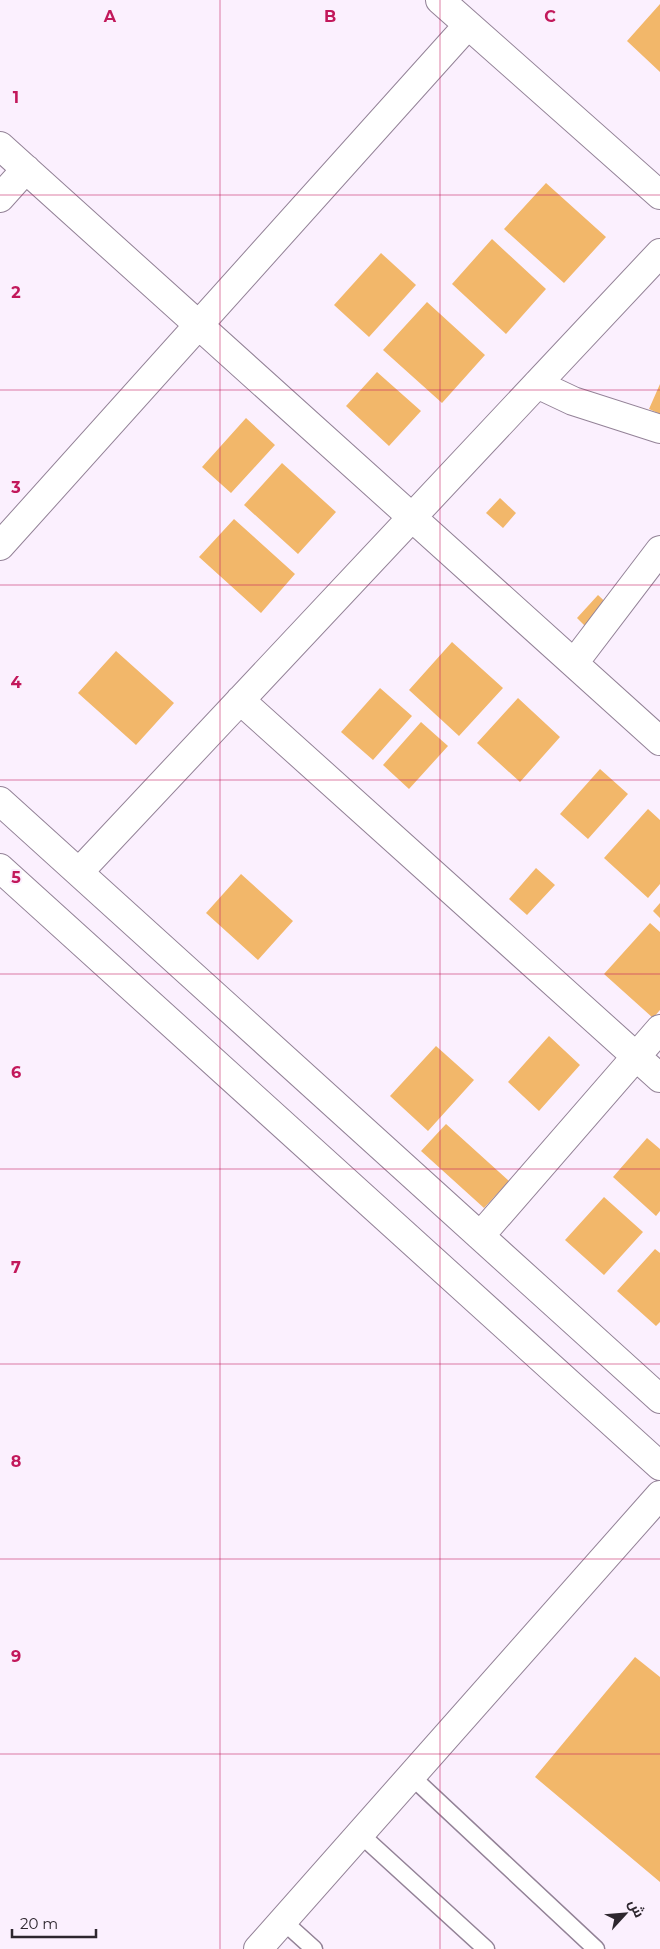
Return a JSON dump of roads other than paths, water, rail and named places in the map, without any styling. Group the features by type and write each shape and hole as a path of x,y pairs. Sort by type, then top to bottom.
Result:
{"street":[{"path":"440,0 660,195"},
{"path":"0,546 468,25"},
{"path":"0,146 660,741"},
{"path":"0,198 26,169"},
{"path":"79,872 660,253"},
{"path":"537,384 573,401 660,429"},
{"path":"574,663 660,550"},
{"path":"240,700 660,1078"},
{"path":"0,801 660,1399"},
{"path":"0,868 660,1466"},
{"path":"480,1236 660,1029"},
{"path":"258,1949 660,1495"}],"lane":[{"path":"411,1776 596,1949"},
{"path":"360,1834 486,1949"},
{"path":"283,1921 314,1949"}]}
